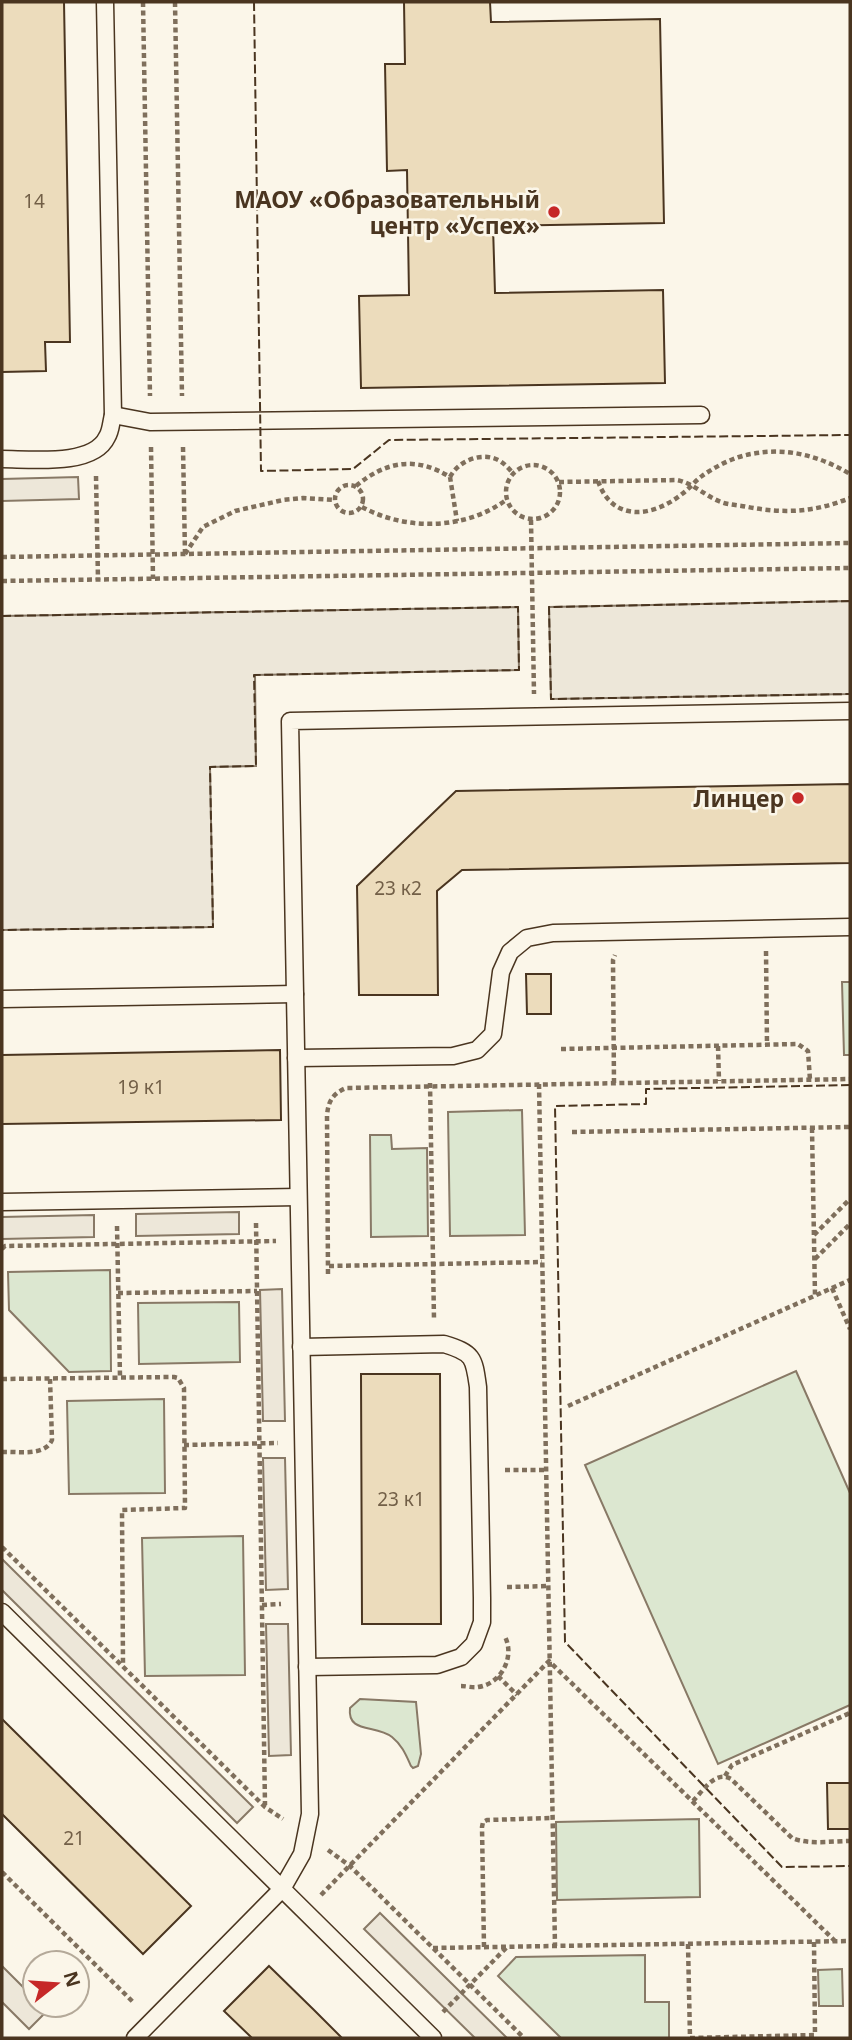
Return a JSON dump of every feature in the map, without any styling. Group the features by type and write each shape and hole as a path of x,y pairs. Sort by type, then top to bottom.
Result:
{"lane":[{"path":"2,459 76,458 96,450 108,436 113,415 105,2"},
{"path":"113,415 150,422 701,415"},
{"path":"135,2038 282,1889 302,1854 310,1814 290,720 850,711"},
{"path":"296,1058 453,1056 477,1050 492,1034 501,972 510,952 527,938 554,933 850,928"},
{"path":"2,999 295,994"},
{"path":"2,1202 298,1197"},
{"path":"301,1347 444,1344 463,1350 474,1362 478,1387 482,1587 482,1622 474,1644 461,1657 437,1665 307,1667"},
{"path":"2,1612 429,2034"}],"path":[{"path":"143,2 153,579"},
{"path":"175,2 185,554"},
{"path":"96,450 98,580"},
{"path":"598,481 602,494 608,501 629,512 646,511 667,503 701,477 725,463 751,454 778,451 805,454 831,463 850,474"},
{"path":"457,521 450,477 458,466 469,459 485,456 499,460 513,472"},
{"path":"356,486 370,474 387,466 405,463 424,465 450,477"},
{"path":"538,464 551,470 559,482 561,496 556,509 545,517 531,520 520,516 506,500 506,485 513,472 525,465 538,464"},
{"path":"559,482 677,480 722,502 773,511 792,512 824,507 850,498"},
{"path":"348,484 356,486 364,499 362,507 350,514 342,512 335,500 336,493 348,484"},
{"path":"185,554 202,527 235,511 283,500 335,500"},
{"path":"362,507 403,522 435,524 466,519 495,508 506,500"},
{"path":"531,520 534,716"},
{"path":"2,557 850,543"},
{"path":"2,582 850,568"},
{"path":"765,929 767,1045"},
{"path":"614,1083 612,960 617,953"},
{"path":"561,1049 798,1044 808,1051 810,1080"},
{"path":"718,1046 719,1081"},
{"path":"429,1056 435,1345"},
{"path":"328,1277 328,1103 333,1096 346,1088 850,1079"},
{"path":"539,1084 555,1946"},
{"path":"572,1132 850,1127"},
{"path":"813,1128 815,1296"},
{"path":"2,1547 265,1807 256,1198"},
{"path":"814,1235 850,1199"},
{"path":"117,1200 120,1377"},
{"path":"815,1259 850,1223"},
{"path":"2,1249 5,1246 299,1241"},
{"path":"300,1266 542,1262"},
{"path":"568,1406 850,1280"},
{"path":"832,1288 850,1329"},
{"path":"118,1293 257,1291"},
{"path":"2,1379 174,1377 178,1378 184,1388 185,1508 122,1510 123,1666"},
{"path":"2,1452 39,1451 46,1450 49,1446 52,1440 50,1379"},
{"path":"184,1445 303,1443"},
{"path":"479,1471 546,1469"},
{"path":"482,1587 548,1586"},
{"path":"304,1912 550,1661"},
{"path":"550,1661 835,1941"},
{"path":"498,1676 517,1695"},
{"path":"725,1776 732,1765 850,1713"},
{"path":"692,1801 717,1777 725,1776 792,1838 810,1842 850,1841"},
{"path":"484,1947 484,1822 492,1819 552,1818"},
{"path":"349,1866 524,2038"},
{"path":"2,1872 152,2021"},
{"path":"433,1948 850,1941"},
{"path":"688,1944 690,2038 815,2037 814,1942"},
{"path":"429,2034 470,1985 507,1947"}],"green space":[{"path":"842,982 850,982 850,1055 844,1055"},
{"path":"522,1110 525,1235 450,1236 448,1112"},
{"path":"370,1135 391,1135 392,1149 427,1148 428,1236 371,1237"},
{"path":"110,1270 111,1371 69,1372 9,1310 8,1272"},
{"path":"239,1302 240,1362 139,1364 138,1303"},
{"path":"796,1371 850,1493 850,1705 718,1764 585,1465"},
{"path":"164,1399 165,1493 69,1494 67,1401"},
{"path":"243,1536 245,1675 145,1676 142,1538"},
{"path":"360,1699 416,1702 421,1754 418,1766 411,1766 392,1737 353,1722 350,1708"},
{"path":"699,1819 700,1897 557,1900 556,1822"},
{"path":"645,1955 645,2002 669,2002 669,2038 561,2038 498,1976 516,1957"},
{"path":"842,1969 843,2006 819,2006 818,1970"}],"shaded area":[{"path":"78,477 79,499 2,501 2,479"},
{"path":"850,601 850,694 551,699 549,607"},
{"path":"518,607 519,670 255,675 256,766 210,767 213,927 2,930 2,616"},
{"path":"239,1212 239,1234 136,1236 136,1214"},
{"path":"94,1215 94,1237 2,1239 2,1217"},
{"path":"282,1289 285,1421 263,1421 260,1290"},
{"path":"263,1458 285,1458 288,1589 266,1590"},
{"path":"2,1559 253,1807 237,1823 2,1590"},
{"path":"266,1624 288,1624 291,1755 269,1756"},
{"path":"380,1913 507,2038 475,2038 364,1929"},
{"path":"2,1966 21,1985 21,2019 39,2019 29,2029 2,2002"}],"building":[{"path":"2,2 64,2 70,342 45,342 46,371 2,372"},
{"path":"404,2 490,2 491,22 660,19 664,223 493,226 495,293 663,290 665,383 361,388 359,296 409,295 407,170 387,171 385,64 405,64"},
{"path":"850,784 850,863 462,870 437,891 438,995 359,995 357,886 456,791"},
{"path":"526,974 551,974 551,1014 527,1014"},
{"path":"280,1050 281,1120 2,1124 2,1055"},
{"path":"361,1374 440,1374 441,1624 362,1624"},
{"path":"2,1719 191,1906 143,1954 2,1814"},
{"path":"827,1783 850,1783 850,1829 828,1829"},
{"path":"269,1966 342,2038 252,2038 224,2011"}],"fence":[{"path":"254,2 261,471 353,469 389,440 850,435"},
{"path":"850,601 549,607 551,699 850,694"},
{"path":"2,616 518,607 519,670 254,675 256,766 210,767 213,927 2,930"},
{"path":"850,1085 646,1089 646,1104 555,1106 565,1642 782,1867 850,1866"}],"place":[{"name":"МАОУ «Образовательный центр «Успех»","path":"554,212"},
{"name":"Линцер","path":"798,798"}]}
